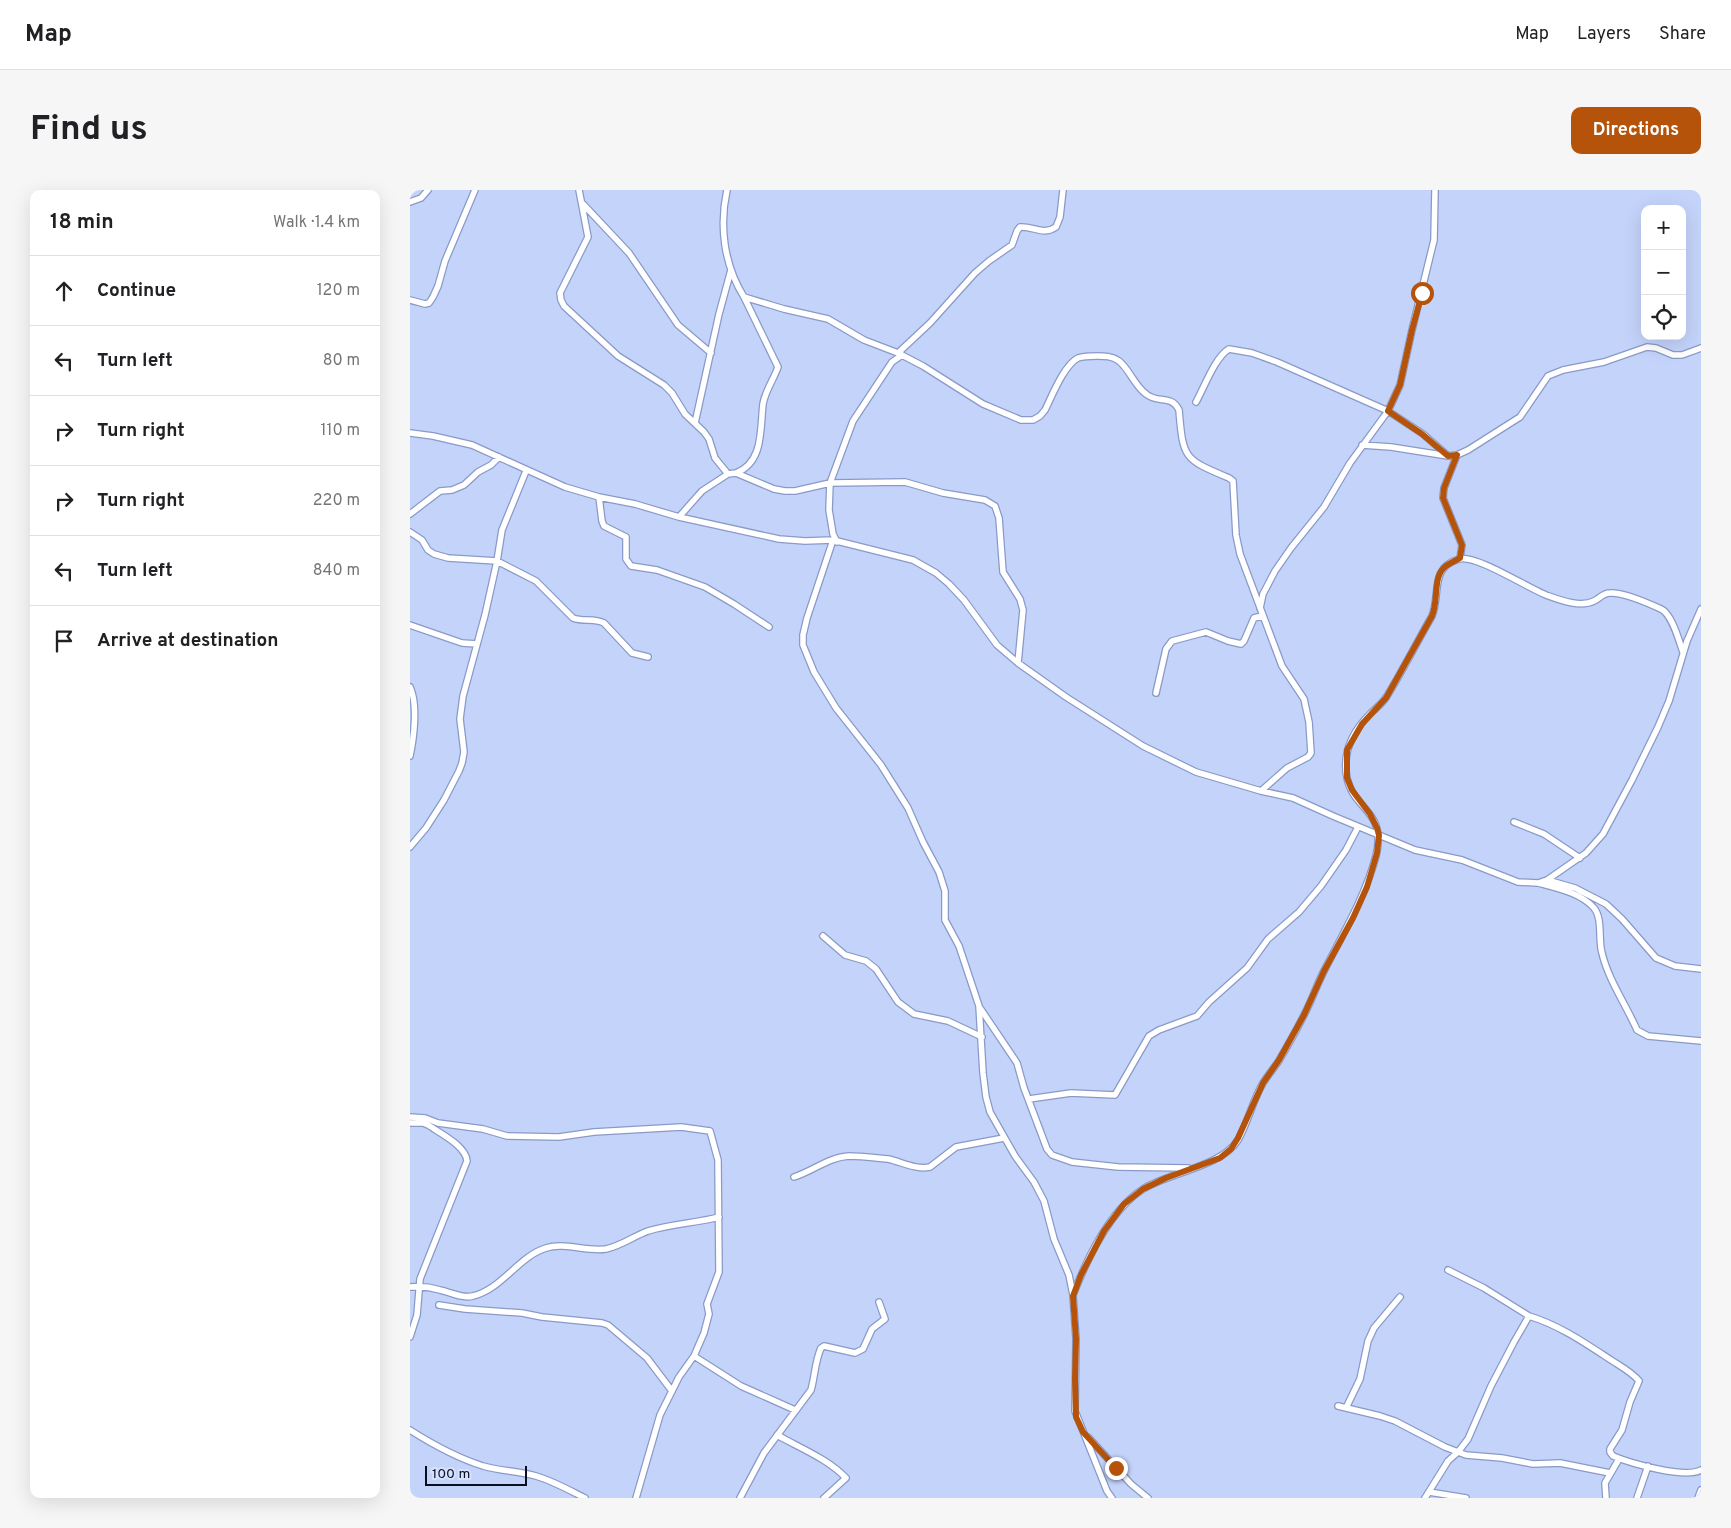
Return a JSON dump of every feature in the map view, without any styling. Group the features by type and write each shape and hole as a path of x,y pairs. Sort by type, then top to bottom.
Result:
{"street":[{"path":"410,202 421,198 428,190"},
{"path":"410,300 425,304 433,297 445,261 475,190"},
{"path":"579,190 583,203 588,238 560,293 560,300 564,306 618,356 664,385 672,393 685,414 709,439 715,458 728,474"},
{"path":"679,517 702,491 728,474 736,473 750,465 756,456 763,417 763,403 778,366 731,270 725,247 723,222 727,190"},
{"path":"1063,190 1060,217 1056,226 1043,232 1020,227 1016,231 1012,245 988,261 975,273 892,362 853,421 830,483 829,510 835,541 807,618 803,645 814,672 836,708 881,764 908,808 923,842 937,866 945,891 945,920 959,946 979,1006 983,1073 990,1112 1004,1138 1034,1182 1044,1201 1054,1239 1069,1275 1073,1296 1076,1339 1076,1417 1107,1491 1112,1498"},
{"path":"1260,608 1264,594 1275,571 1324,507 1362,446 1388,411 1400,385 1434,240 1435,190"},
{"path":"583,203 629,253 678,325 711,353"},
{"path":"695,423 719,314 731,270"},
{"path":"744,297 828,319 864,340 900,354 923,366 983,404 1021,420 1032,420 1040,416 1070,363 1084,356 1110,356 1116,359 1125,367 1146,395 1172,401 1179,410 1182,443 1186,453 1206,468 1233,481 1236,535 1240,554 1282,666 1304,699 1309,722 1310,753 1308,757 1287,768 1261,791"},
{"path":"1362,446 1406,449 1448,456 1457,455 1520,417 1548,376 1563,370 1604,362 1647,347 1656,348 1672,355 1687,354 1701,348"},
{"path":"1196,402 1216,365 1226,351 1229,349 1252,353 1277,362 1388,411 1422,434 1448,456"},
{"path":"410,433 433,436 472,446 565,487 599,497 779,539 835,541 913,560 936,573 964,600 996,645 1018,663 1066,697 1144,746 1196,772 1261,791 1293,798 1358,827 1428,854 1462,860 1510,880 1538,883 1567,892 1586,901 1597,912 1599,944 1603,960 1637,1030 1648,1036 1701,1042"},
{"path":"1457,455 1444,488 1443,498 1462,545 1460,558"},
{"path":"410,514 440,491 452,490 464,485 499,457"},
{"path":"410,847 426,828 444,800 459,771 464,752 460,718 461,706 497,561 499,541 504,522 526,471"},
{"path":"736,473 774,489 785,491 830,483 905,482 943,494 985,500 995,506 999,518 1003,572 1020,599 1023,610 1018,663"},
{"path":"599,497 604,526 626,537 626,559 631,566 657,570 705,587 770,627"},
{"path":"410,532 422,540 428,550 434,554 448,558 497,561 539,583 573,618 604,623 632,653 648,657"},
{"path":"1073,1296 1081,1275 1104,1231 1124,1204 1143,1189 1220,1158 1231,1149 1263,1083 1279,1060 1304,1015 1363,895 1377,853 1379,835 1375,822 1352,790 1347,778 1347,750 1362,724 1386,698 1432,616 1436,603 1437,580 1445,566 1460,558 1468,559 1487,566 1544,594 1563,600 1589,603 1605,593 1613,592 1626,595 1663,610 1672,623 1683,652"},
{"path":"1538,883 1547,880 1580,858 1599,840 1638,770 1669,701 1683,652 1701,610"},
{"path":"1156,693 1166,649 1172,641 1206,632 1241,644 1254,618 1262,616"},
{"path":"1697,617 1701,623"},
{"path":"410,625 462,643 476,644"},
{"path":"410,687 413,694 414,734 410,756"},
{"path":"1514,822 1544,834 1580,858"},
{"path":"1029,1099 1071,1093 1115,1096 1149,1036 1159,1030 1198,1016 1209,1002 1247,968 1268,939 1299,912 1321,886 1346,850 1358,827"},
{"path":"1547,880 1575,888 1606,904 1622,919 1656,958 1675,966 1701,970"},
{"path":"823,936 845,955 866,961 876,969 898,1002 914,1014 948,1022 982,1037"},
{"path":"979,1006 1017,1062 1047,1149 1052,1156 1118,1167 1192,1168"},
{"path":"410,1117 425,1118 438,1123 507,1136 523,1137 559,1137 594,1132 681,1127 706,1130 712,1134 718,1160 719,1272 707,1304 709,1314 704,1333 694,1356 679,1378 660,1415 636,1498"},
{"path":"410,1123 428,1125 462,1148 467,1158 418,1286 417,1315 410,1337"},
{"path":"794,1178 821,1165 848,1156 888,1159 930,1168 956,1148 1004,1138"},
{"path":"410,1288 418,1286 472,1297 496,1284 522,1262 544,1248 557,1245 606,1249 649,1231 702,1222 719,1217"},
{"path":"1448,1270 1484,1288 1529,1316 1584,1342 1625,1369 1639,1381 1630,1402 1622,1430 1610,1449 1611,1455 1619,1459 1671,1472 1689,1473 1701,1470"},
{"path":"1346,1408 1360,1379 1368,1342 1374,1328 1400,1297"},
{"path":"740,1498 764,1453 811,1390 817,1358 821,1348 824,1346 855,1352 862,1350 872,1329 885,1319 880,1302"},
{"path":"440,1305 602,1322 647,1358 672,1391"},
{"path":"1425,1498 1448,1460 1458,1452 1468,1439 1491,1386 1529,1316"},
{"path":"694,1356 741,1386 795,1410"},
{"path":"1338,1406 1380,1416 1466,1455 1502,1458 1533,1464 1554,1462 1610,1473"},
{"path":"410,1430 423,1439 472,1462 489,1468 536,1476 558,1484 585,1498"},
{"path":"1083,1432 1131,1484 1148,1498"},
{"path":"777,1435 821,1460 846,1478 824,1498"},
{"path":"1606,1498 1605,1483 1619,1459"},
{"path":"1636,1498 1648,1466"},
{"path":"1698,1498 1701,1490"},
{"path":"1429,1492 1466,1498"}],"route":[{"path":"1116,1468 1083,1432 1076,1417 1076,1339 1073,1296 1081,1275 1104,1231 1124,1204 1143,1189 1166,1178 1220,1158 1231,1149 1263,1083 1279,1060 1304,1015 1367,887 1377,853 1379,835 1375,822 1352,790 1347,778 1347,750 1352,738 1362,724 1386,698 1432,616 1435,609 1437,580 1440,572 1445,566 1460,558 1462,545 1443,498 1444,488 1457,455 1448,456 1422,434 1388,411 1400,385 1422,293"}]}
